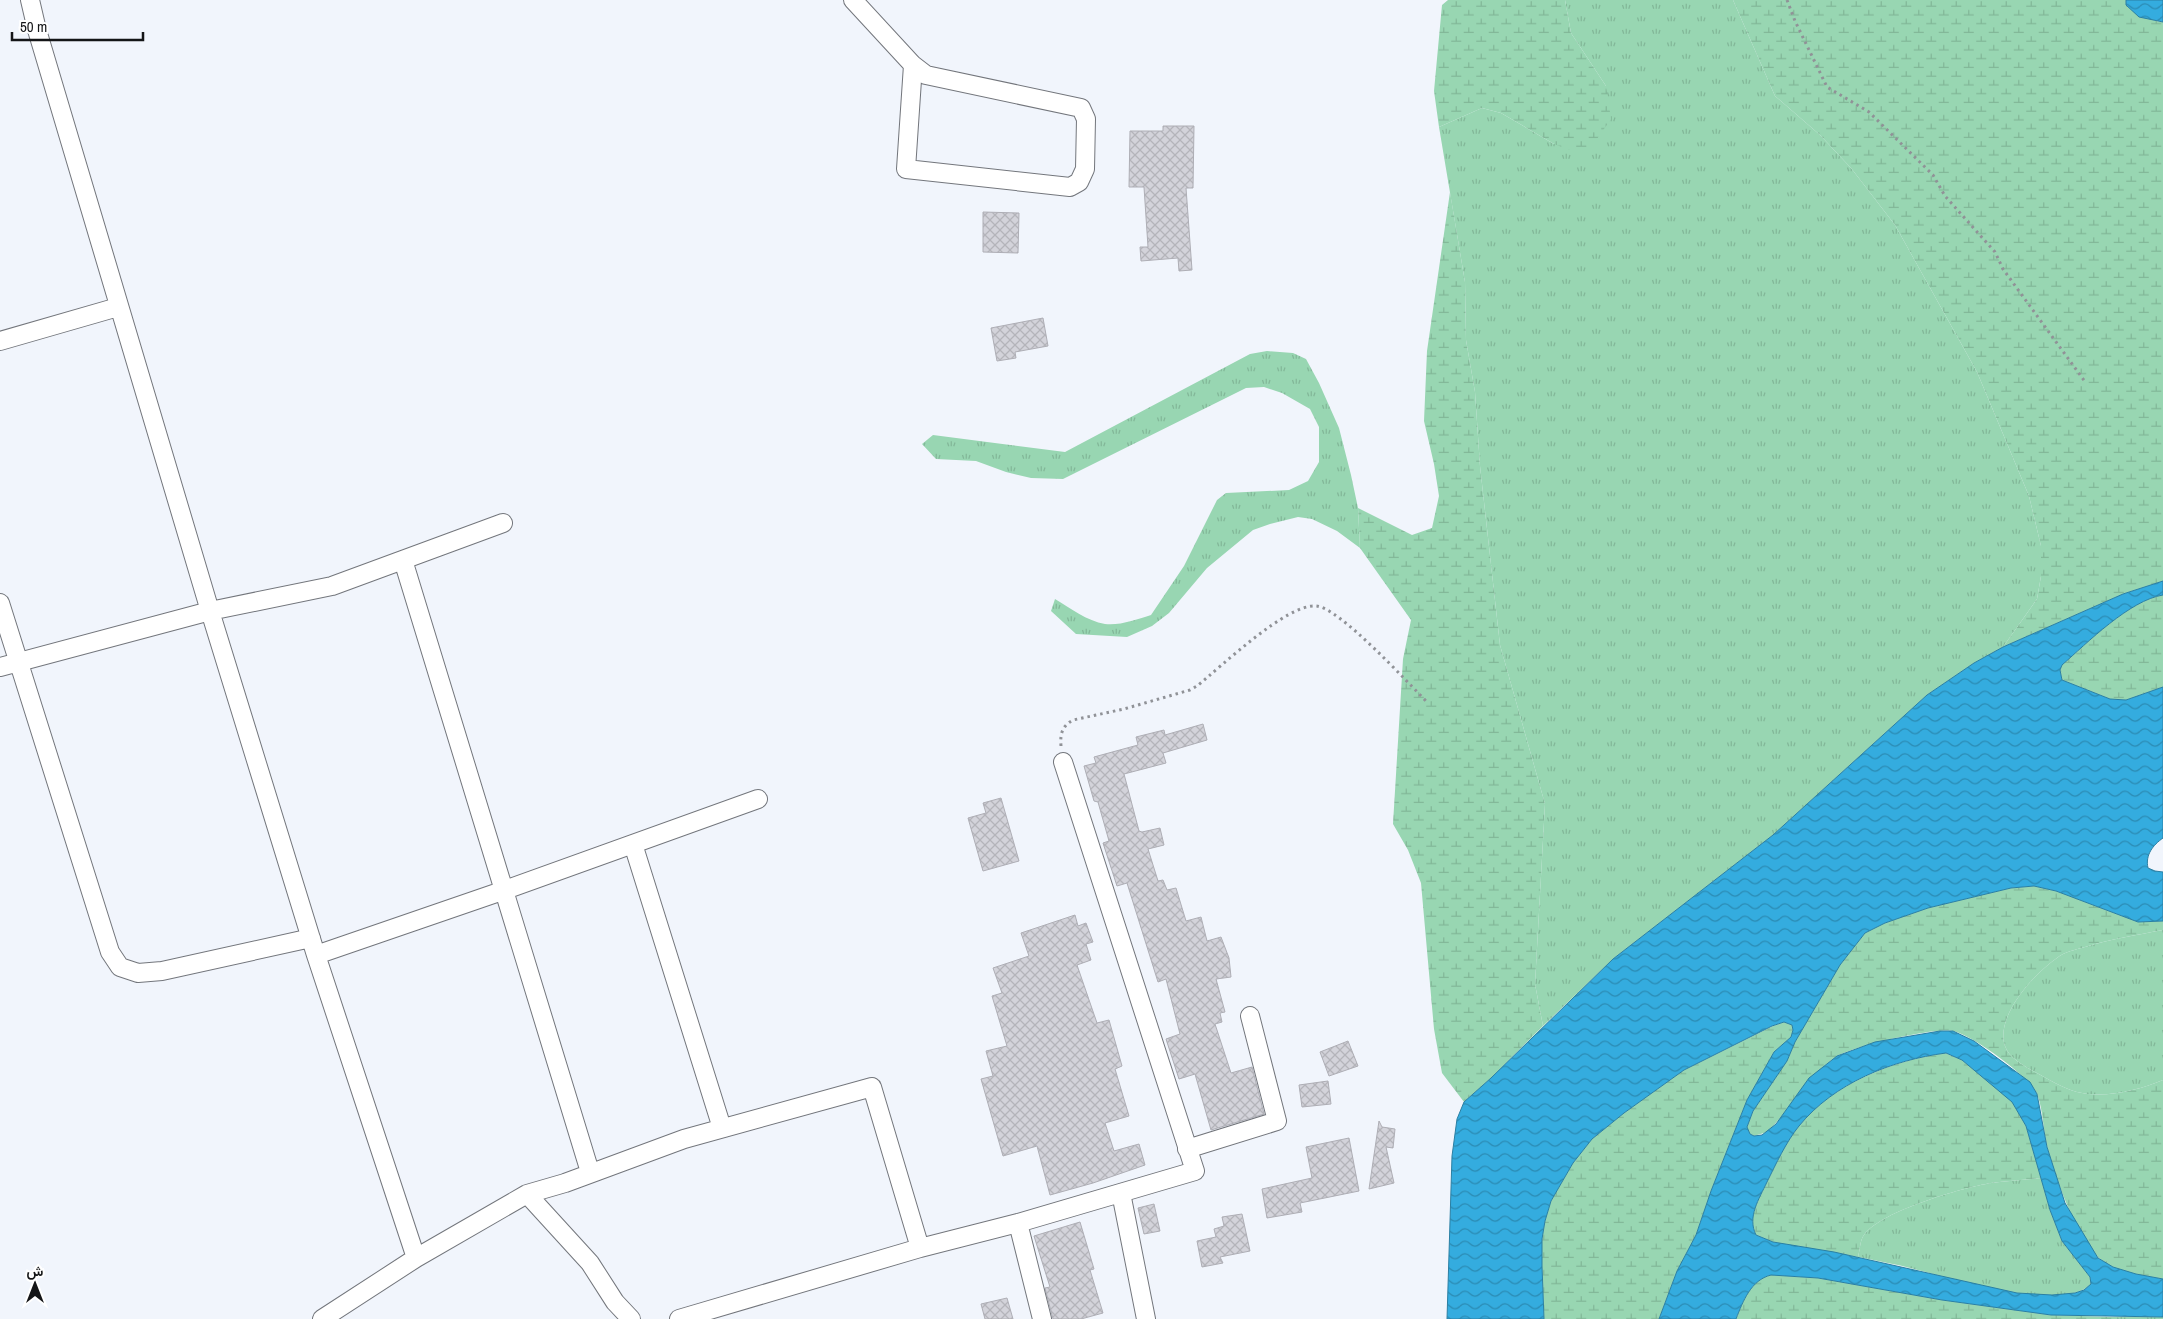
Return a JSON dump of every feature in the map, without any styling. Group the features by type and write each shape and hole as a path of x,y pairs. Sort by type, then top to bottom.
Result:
{"street":[{"path":"30,0 37,30 118,307 210,611 313,946 416,1258"},
{"path":"853,0 913,65 926,75 1081,108 1086,119 1085,169 1079,182 1070,187 906,169 913,65"},
{"path":"0,341 118,307"},
{"path":"0,667 210,611 332,586 503,523"},
{"path":"403,560 590,1172"},
{"path":"0,603 110,952 120,967 138,973 162,971 313,946 505,890 758,799"},
{"path":"679,1319 920,1248 1018,1223 1195,1171 1063,762"},
{"path":"633,844 722,1128"},
{"path":"1187,1149 1277,1121 1250,1016"},
{"path":"322,1319 416,1258 527,1194 564,1183 684,1139 872,1087 920,1248"},
{"path":"1121,1193 1146,1319"},
{"path":"527,1194 590,1263 615,1302 630,1319"},
{"path":"1018,1223 1042,1319"}],"path":[{"path":"1788,0 1795,21 1827,87 1869,112 1933,176 1945,196 1995,252 2002,269 2086,383"},
{"path":"1063,762 1060,741 1066,724 1073,720 1124,709 1190,690 1277,621 1304,607 1318,606 1347,625 1427,702"}],"green space":[{"path":"1448,0 1565,0 1571,33 1606,86 1611,119 1585,156 1554,144 1501,113 1482,108 1439,127 1434,91 1442,5"},
{"path":"1565,0 1733,0 1775,96 1820,135 1851,168 1895,225 1977,372 2029,496 2041,546 2041,576 2037,599 2003,647 1974,663 1927,695 1773,835 1613,959 1543,1026 1535,984 1545,804 1500,645 1480,466 1475,392 1466,340 1465,282 1439,127 1482,108 1501,113 1554,144 1606,86 1571,33"},
{"path":"1733,0 2126,0 2127,5 2156,21 2163,22 2163,581 2123,594 2003,647 2037,599 2041,576 2041,546 2029,496 1977,372 1895,225 1851,168 1820,135 1775,96"},
{"path":"1450,192 1465,282 1466,340 1475,392 1480,466 1500,645 1545,804 1535,984 1543,1026 1464,1102 1442,1073 1434,1029 1421,883 1408,850 1393,824 1403,659 1411,620 1360,548 1358,508 1412,535 1432,528 1439,496 1424,421 1427,351"},
{"path":"1267,351 1293,353 1306,359 1319,383 1339,428 1351,475 1358,508 1360,548 1337,531 1312,519 1298,517 1253,530 1207,568 1169,613 1152,626 1127,637 1076,634 1051,611 1055,599 1085,617 1105,624 1122,623 1151,615 1184,566 1217,500 1226,493 1289,490 1308,481 1319,462 1319,427 1310,409 1282,393 1264,387 1246,388 1063,479 1031,478 1006,472 976,461 936,459 922,444 933,435 1065,452 1250,354"},
{"path":"2163,595 2163,687 2126,700 2110,699 2062,680 2060,670 2062,665 2096,635 2137,605"},
{"path":"2034,886 2056,891 2138,922 2163,921 2163,930 2094,944 2065,953 2053,961 2031,981 2012,1007 2003,1034 2007,1050 2017,1061 2055,1083 2077,1092 2110,1094 2143,1087 2163,1080 2163,1279 2130,1273 2113,1267 2099,1258 2091,1249 2067,1205 2055,1172 2047,1146 2041,1106 2037,1094 2032,1086 2012,1067 1986,1048 1962,1034 1953,1031 1929,1032 1875,1043 1845,1053 1826,1064 1817,1073 1767,1132 1754,1136 1750,1134 1747,1127 1753,1111 1787,1061 1795,1042 1840,965 1865,933 1885,923 1928,908 2011,888"},
{"path":"2163,930 2163,1080 2121,1092 2087,1094 2055,1083 2013,1058 2005,1046 2003,1034 2006,1021 2012,1007 2021,994 2042,970 2065,953 2094,944"},
{"path":"1784,1022 1792,1025 1791,1037 1774,1052 1747,1100 1711,1191 1696,1235 1677,1271 1659,1319 1544,1319 1542,1239 1545,1221 1551,1201 1573,1163 1592,1139 1624,1113 1684,1070"},
{"path":"1945,1053 1962,1060 2012,1101 2026,1126 2041,1178 1991,1183 1943,1195 1904,1209 1873,1226 1864,1235 1858,1257 1773,1242 1756,1235 1753,1222 1755,1208 1790,1139 1813,1111 1829,1098 1865,1076 1905,1062"},
{"path":"2041,1178 2050,1210 2062,1241 2090,1277 2091,1284 2077,1292 2056,1296 2006,1291 1858,1257 1864,1235 1873,1226 1904,1209 1943,1195 1991,1183"},
{"path":"1771,1275 1818,1278 1942,1300 2051,1315 2112,1317 2112,1319 1736,1319 1745,1298 1753,1286 1758,1281"},
{"path":"2112,1317 2163,1317 2163,1319 2112,1319"}],"water":[{"path":"2126,0 2163,0 2163,22 2139,17 2126,5"},
{"path":"2163,581 2163,595 2137,605 2123,614 2084,645 2062,665 2060,670 2062,680 2110,699 2126,700 2163,687 2163,838 2151,851 2147,863 2148,868 2163,872 2163,921 2138,922 2056,891 2034,886 2011,888 1928,908 1885,923 1865,933 1840,965 1795,1042 1787,1061 1753,1111 1747,1127 1750,1134 1754,1136 1762,1135 1776,1124 1809,1078 1837,1056 1875,1042 1940,1031 1953,1031 1974,1041 2030,1082 2037,1094 2047,1147 2065,1203 2098,1258 2113,1267 2163,1279 2163,1317 2051,1315 1942,1300 1818,1278 1771,1275 1758,1281 1753,1286 1745,1298 1736,1319 1659,1319 1677,1271 1696,1235 1711,1191 1747,1100 1774,1052 1791,1037 1792,1025 1784,1022 1772,1026 1684,1070 1624,1113 1592,1139 1573,1163 1551,1201 1545,1221 1542,1239 1544,1319 1447,1319 1452,1156 1457,1119 1464,1102 1613,959 1773,835 1927,695 1974,663 2003,647 2123,594","holes":["1946,1053 1962,1060 2012,1102 2026,1126 2050,1210 2062,1241 2090,1277 2091,1284 2084,1290 2075,1293 2052,1295 2017,1293 1834,1252 1773,1242 1756,1235 1753,1222 1755,1208 1778,1161 1799,1126 1829,1097 1865,1076 1905,1061"]}],"building":[{"path":"1163,126 1194,126 1193,188 1186,188 1192,270 1179,271 1178,258 1141,261 1140,247 1148,247 1144,187 1129,187 1130,131 1163,131"},
{"path":"983,212 1019,213 1018,253 983,252"},
{"path":"1043,318 1048,346 1015,352 1016,358 997,361 991,328"},
{"path":"1203,724 1207,740 1163,753 1166,763 1124,774 1139,831 1160,828 1164,845 1148,849 1158,881 1163,880 1167,890 1176,888 1186,921 1201,917 1207,941 1221,937 1229,958 1231,977 1216,979 1225,1012 1220,1013 1222,1022 1215,1024 1231,1073 1252,1067 1264,1114 1211,1130 1195,1074 1179,1079 1166,1039 1180,1034 1166,979 1158,982 1127,883 1117,886 1103,843 1109,841 1098,802 1094,801 1084,766 1096,763 1094,757 1138,745 1136,737 1164,730 1165,735"},
{"path":"1001,798 1019,861 983,871 968,818 986,813 983,803"},
{"path":"1075,915 1078,926 1086,923 1093,942 1086,944 1091,960 1077,965 1097,1023 1109,1020 1122,1066 1115,1069 1129,1116 1105,1123 1114,1151 1139,1144 1145,1165 1093,1183 1050,1195 1037,1146 1003,1156 981,1079 993,1076 986,1051 1007,1046 992,996 1002,993 993,968 1029,956 1021,933"},
{"path":"1348,1041 1358,1066 1329,1076 1320,1052"},
{"path":"1328,1081 1331,1104 1302,1107 1299,1085"},
{"path":"1379,1121 1382,1127 1395,1129 1393,1148 1386,1147 1394,1183 1369,1189"},
{"path":"1349,1138 1359,1191 1300,1203 1302,1212 1267,1218 1262,1189 1312,1178 1306,1147"},
{"path":"1154,1204 1160,1231 1144,1234 1138,1208"},
{"path":"1242,1214 1250,1251 1220,1257 1223,1263 1202,1267 1197,1241 1216,1237 1214,1229 1224,1226 1222,1217"},
{"path":"1080,1222 1094,1269 1090,1270 1103,1313 1081,1319 1053,1319 1045,1288 1050,1287 1034,1236"},
{"path":"1007,1298 1013,1319 985,1319 981,1304"}]}
